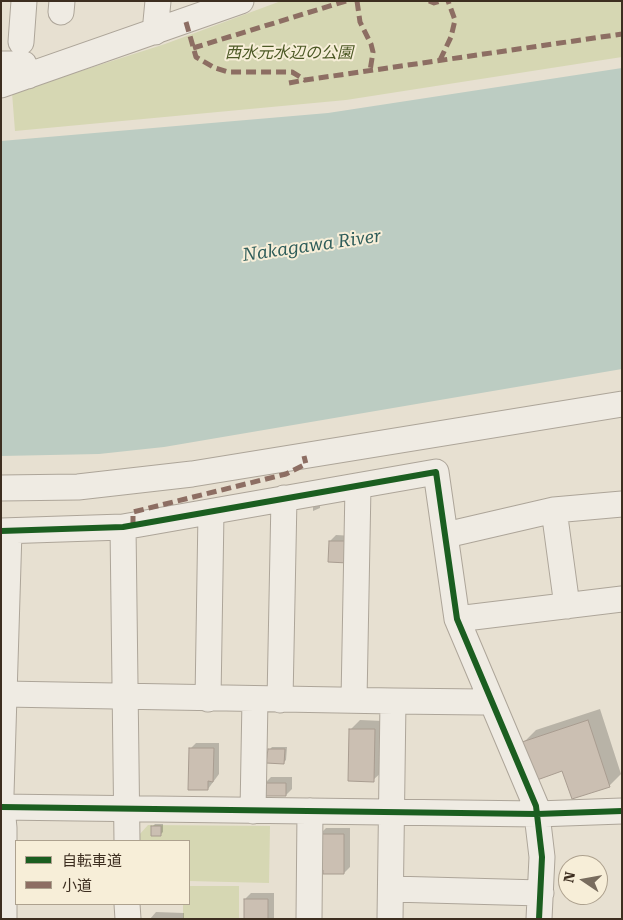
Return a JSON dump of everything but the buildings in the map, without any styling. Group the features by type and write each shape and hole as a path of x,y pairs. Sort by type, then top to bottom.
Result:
{"street":[{"path":"21,42 24,1"},
{"path":"155,32 158,1"},
{"path":"1,85 241,1"},
{"path":"1,64 24,64 28,76"},
{"path":"1,488 78,487 192,474 622,404"},
{"path":"6,916 8,849 2,801 5,531 123,528 436,472 457,619 531,792 537,814 542,857 539,919"},
{"path":"354,700 358,486"},
{"path":"280,700 284,498"},
{"path":"446,535 554,510 622,504"},
{"path":"554,510 567,606"},
{"path":"208,699 212,512"},
{"path":"123,528 127,840"},
{"path":"457,619 622,599"},
{"path":"4,694 280,700 482,702 490,699"},
{"path":"253,811 255,699"},
{"path":"390,919 393,701"},
{"path":"2,801 127,809 537,814 622,811"},
{"path":"309,919 310,811"},
{"path":"391,889 541,893"},
{"path":"128,905 128,919"}],"green space":[{"name":"西水元水辺の公園","path":"281,1 622,1 622,57 346,100 15,131 12,93 165,44"},
{"path":"148,825 270,826 269,883 190,881 190,840 139,840 139,835"},
{"path":"190,886 239,886 239,919 183,919 183,905 190,905"}],"water":[{"name":"Nakagawa River","path":"622,68 622,369 164,447 99,454 1,456 1,141 328,113"}],"marked path":[{"path":"193,48 346,1"},
{"path":"357,1 360,22 373,52 370,71"},
{"path":"429,1 434,3 440,1"},
{"path":"440,60 451,37 455,20 448,1"},
{"path":"186,22 196,57 215,68 228,72 292,72 305,80 622,34"},
{"path":"289,83 305,80"},
{"path":"133,526 133,512 286,474 306,464 304,456"}],"cycle path":[{"path":"1,531 123,527 436,472 457,619 536,806 542,857 539,919"},
{"path":"1,807 537,814 622,811"}]}
